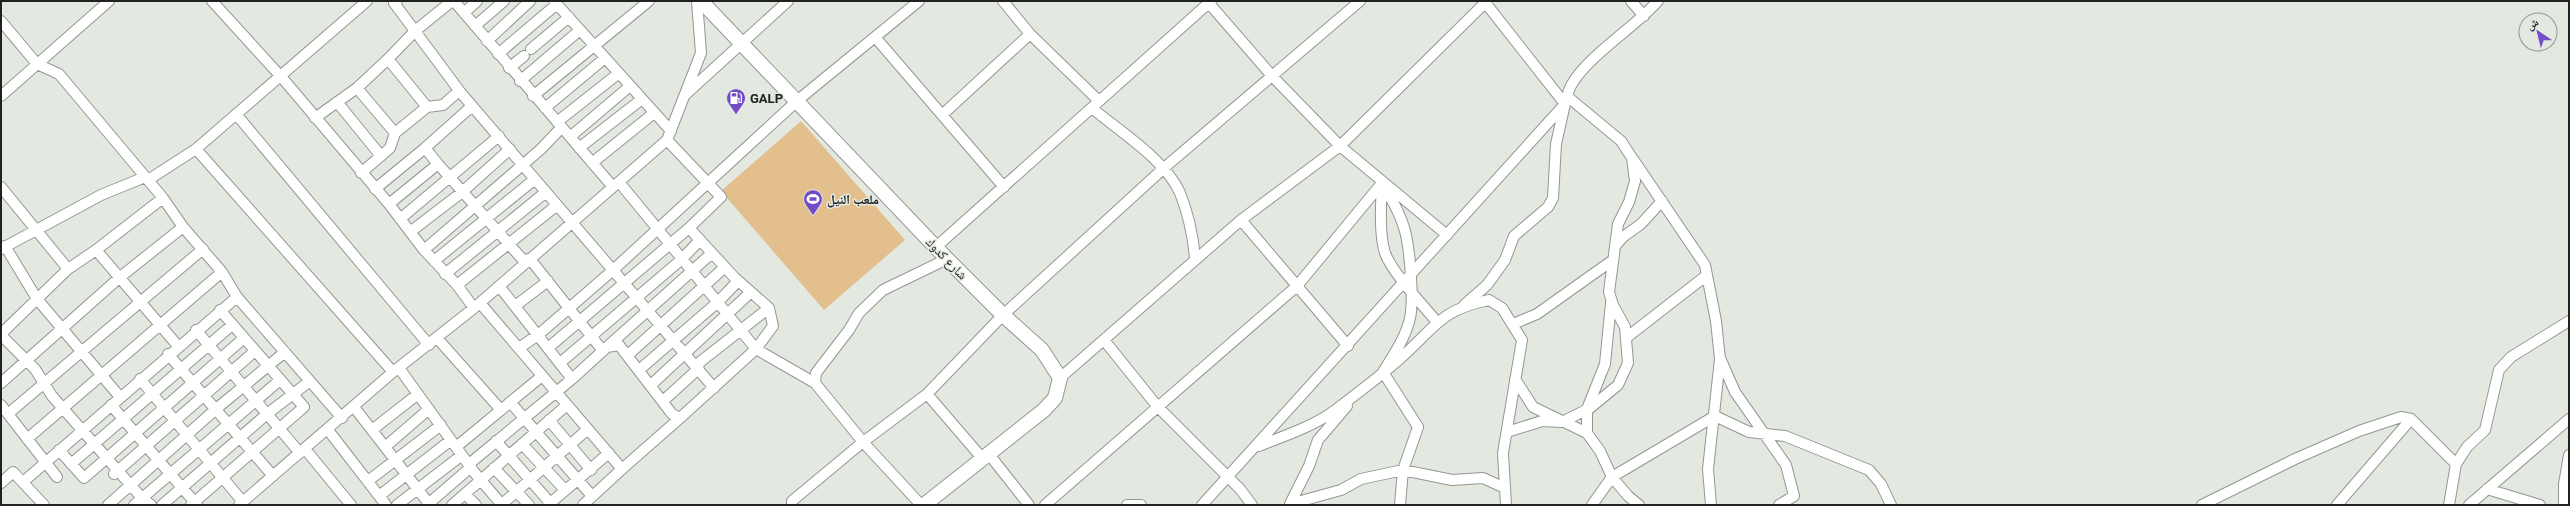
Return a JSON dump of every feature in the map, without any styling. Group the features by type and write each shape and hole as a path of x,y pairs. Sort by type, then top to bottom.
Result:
{"street":[{"path":"1,96 109,1"},
{"path":"226,1 215,5 281,77 361,173 389,204 424,250 445,274 458,285 519,348 622,469"},
{"path":"120,396 37,299 3,248 101,196 146,178 196,149 367,1"},
{"path":"397,1 394,3 459,91 523,164 571,224 661,327 682,354 714,388"},
{"path":"315,118 357,88 415,31 453,1 520,81 592,163 616,184 658,229 756,349 815,383 863,442 923,505 1044,410 1055,398 1060,378 1195,258 1241,220 1340,146 1485,2 1566,100 1621,141 1705,265 1716,321 1720,359 1715,416 1708,469 1711,505"},
{"path":"464,13 477,1"},
{"path":"475,26 504,1"},
{"path":"487,41 530,1"},
{"path":"533,96 649,1"},
{"path":"140,379 223,478 241,503 342,418 396,370 433,342 477,305 571,224 669,136 701,53 697,1"},
{"name":"شارع كدوك","path":"701,1 740,43 798,100 947,259 1003,315 1042,350 1060,378"},
{"path":"684,96 740,43 788,1"},
{"path":"519,348 538,335 612,271 798,100 919,1"},
{"path":"1003,1 1030,34 1099,101 1092,108"},
{"path":"792,505 792,501 863,442 927,394 1003,315 1164,168 1360,1"},
{"path":"1631,1 1644,16"},
{"path":"1257,447 1293,433 1332,412 1404,355 1437,322 1463,306 1486,285 1505,260 1514,236 1548,207 1553,198 1556,144 1571,84 1585,67 1644,16 1658,1"},
{"path":"936,247 1209,2 1272,76 1340,146 1382,183 1447,236"},
{"path":"498,54 556,3 654,113 669,136 720,196 689,228 548,348"},
{"path":"509,68 569,17"},
{"path":"1,21 37,64 58,74 163,198 183,227 222,272 237,296 342,418"},
{"path":"520,81 580,30"},
{"path":"942,115 1030,34"},
{"path":"875,37 1004,186"},
{"path":"544,108 605,58"},
{"path":"388,59 427,107"},
{"path":"424,250 523,164 559,125 619,73"},
{"path":"570,137 630,86"},
{"path":"357,88 395,133"},
{"path":"361,173 390,148 395,133 427,107 443,105 459,91"},
{"path":"579,148 642,99"},
{"path":"1202,505 1226,477 1257,447 1447,236 1566,100"},
{"path":"337,102 381,156"},
{"path":"375,189 425,148 472,106"},
{"path":"1092,108 1164,168 1180,192 1193,236 1195,258"},
{"path":"592,163 654,113"},
{"path":"236,114 433,342 501,410"},
{"path":"400,219 499,136"},
{"path":"425,148 523,260 530,258"},
{"path":"196,149 418,394 480,480 501,505 588,429"},
{"path":"410,232 462,192 510,149"},
{"path":"1506,432 1542,421 1562,422 1587,409 1618,385 1628,363 1625,326 1609,292 1618,224 1629,202 1635,180 1632,158"},
{"path":"389,204 438,164"},
{"path":"434,261 535,179"},
{"path":"1382,183 1381,218 1385,253 1407,280 1412,291 1437,322"},
{"path":"1382,183 1393,201 1406,235 1407,280"},
{"path":"1045,505 1157,406 1298,286 1382,183"},
{"path":"1,187 37,229 68,269"},
{"path":"445,274 546,192"},
{"path":"151,505 116,472 107,458 62,408 35,369 1,335 68,269 96,250 163,198"},
{"path":"1615,247 1623,236 1641,224 1662,201"},
{"path":"458,285 556,206"},
{"path":"1241,220 1348,346"},
{"path":"1,383 119,278 183,227"},
{"path":"583,505 756,349 773,326 768,308 738,281 689,228"},
{"path":"560,363 682,259 700,240"},
{"path":"9,413 139,301 203,249"},
{"path":"96,250 178,346"},
{"path":"354,407 428,505 496,441 572,379 712,252"},
{"path":"530,258 592,337 605,349"},
{"path":"815,383 816,373 849,330 859,313 883,290 947,259"},
{"path":"1513,324 1537,314 1613,260"},
{"path":"628,355 661,327 725,267"},
{"path":"27,439 159,324 222,272"},
{"path":"1626,338 1707,274"},
{"path":"515,306 548,281"},
{"path":"639,370 718,302 738,281"},
{"path":"499,286 572,379"},
{"path":"1383,372 1397,349 1410,318 1412,291"},
{"path":"651,385 682,354 728,315 751,292"},
{"path":"22,482 168,354 237,296"},
{"path":"1587,433 1587,409 1606,364 1611,299"},
{"path":"1463,306 1489,300 1502,308 1522,340 1520,362 1515,379 1503,453 1506,505"},
{"path":"663,401 697,370 700,362 768,308"},
{"path":"111,404 194,504 304,407 220,310"},
{"path":"2449,505 2456,464 2467,447 2485,430 2499,370 2511,357 2569,321"},
{"path":"71,464 232,325"},
{"path":"196,330 280,429 351,505"},
{"path":"59,450 84,478 221,360 244,338"},
{"path":"1104,340 1157,406 1226,477 1240,489 1252,505"},
{"path":"605,349 620,345 672,414 680,418"},
{"path":"116,472 204,395 232,373 255,351"},
{"path":"108,505 216,409 269,367 285,352"},
{"path":"168,354 273,476"},
{"path":"1720,359 1735,392 1786,465 1793,487 1794,496 1779,505"},
{"path":"1383,372 1418,427 1403,470 1400,505"},
{"path":"398,505 417,490 456,447 542,376"},
{"path":"1515,379 1533,406 1562,422 1587,433 1600,451 1612,477 1628,496 1639,505"},
{"path":"134,505 280,380"},
{"path":"162,505 267,414 310,381"},
{"path":"1287,504 1309,466 1318,440 1362,388"},
{"path":"372,430 418,394"},
{"path":"927,394 985,455 1029,505"},
{"path":"510,402 592,496"},
{"path":"1,404 57,477"},
{"path":"443,491 454,505 480,480 567,404"},
{"path":"385,447 429,409"},
{"path":"1715,416 1749,432 1785,436 1869,470 1881,484 1891,505"},
{"path":"1592,505 1612,477 1715,416"},
{"path":"2202,505 2294,459 2359,431 2401,417 2411,419 2456,464"},
{"path":"2337,505 2411,419"},
{"path":"2469,505 2569,419"},
{"path":"549,420 571,443 591,470"},
{"path":"368,481 441,426"},
{"path":"328,430 386,505"},
{"path":"496,441 550,504 609,453"},
{"path":"522,444 565,490"},
{"path":"379,496 406,476 456,447"},
{"path":"2564,504 2564,484 2569,455"},
{"path":"494,468 529,505"},
{"path":"1287,504 1341,490 1361,479 1403,470 1452,480 1483,478 1504,488"},
{"path":"1,483 13,472 44,505"},
{"path":"2487,489 2540,505"},
{"path":"465,494 476,505"},
{"path":"1127,505 1141,505"}],"shaded area":[{"name":"ملعب النيل","path":"801,121 905,240 824,310 721,191"}],"place":[{"name":"GALP","path":"736,115"},
{"name":"ملعب النيل","path":"813,216"}]}
